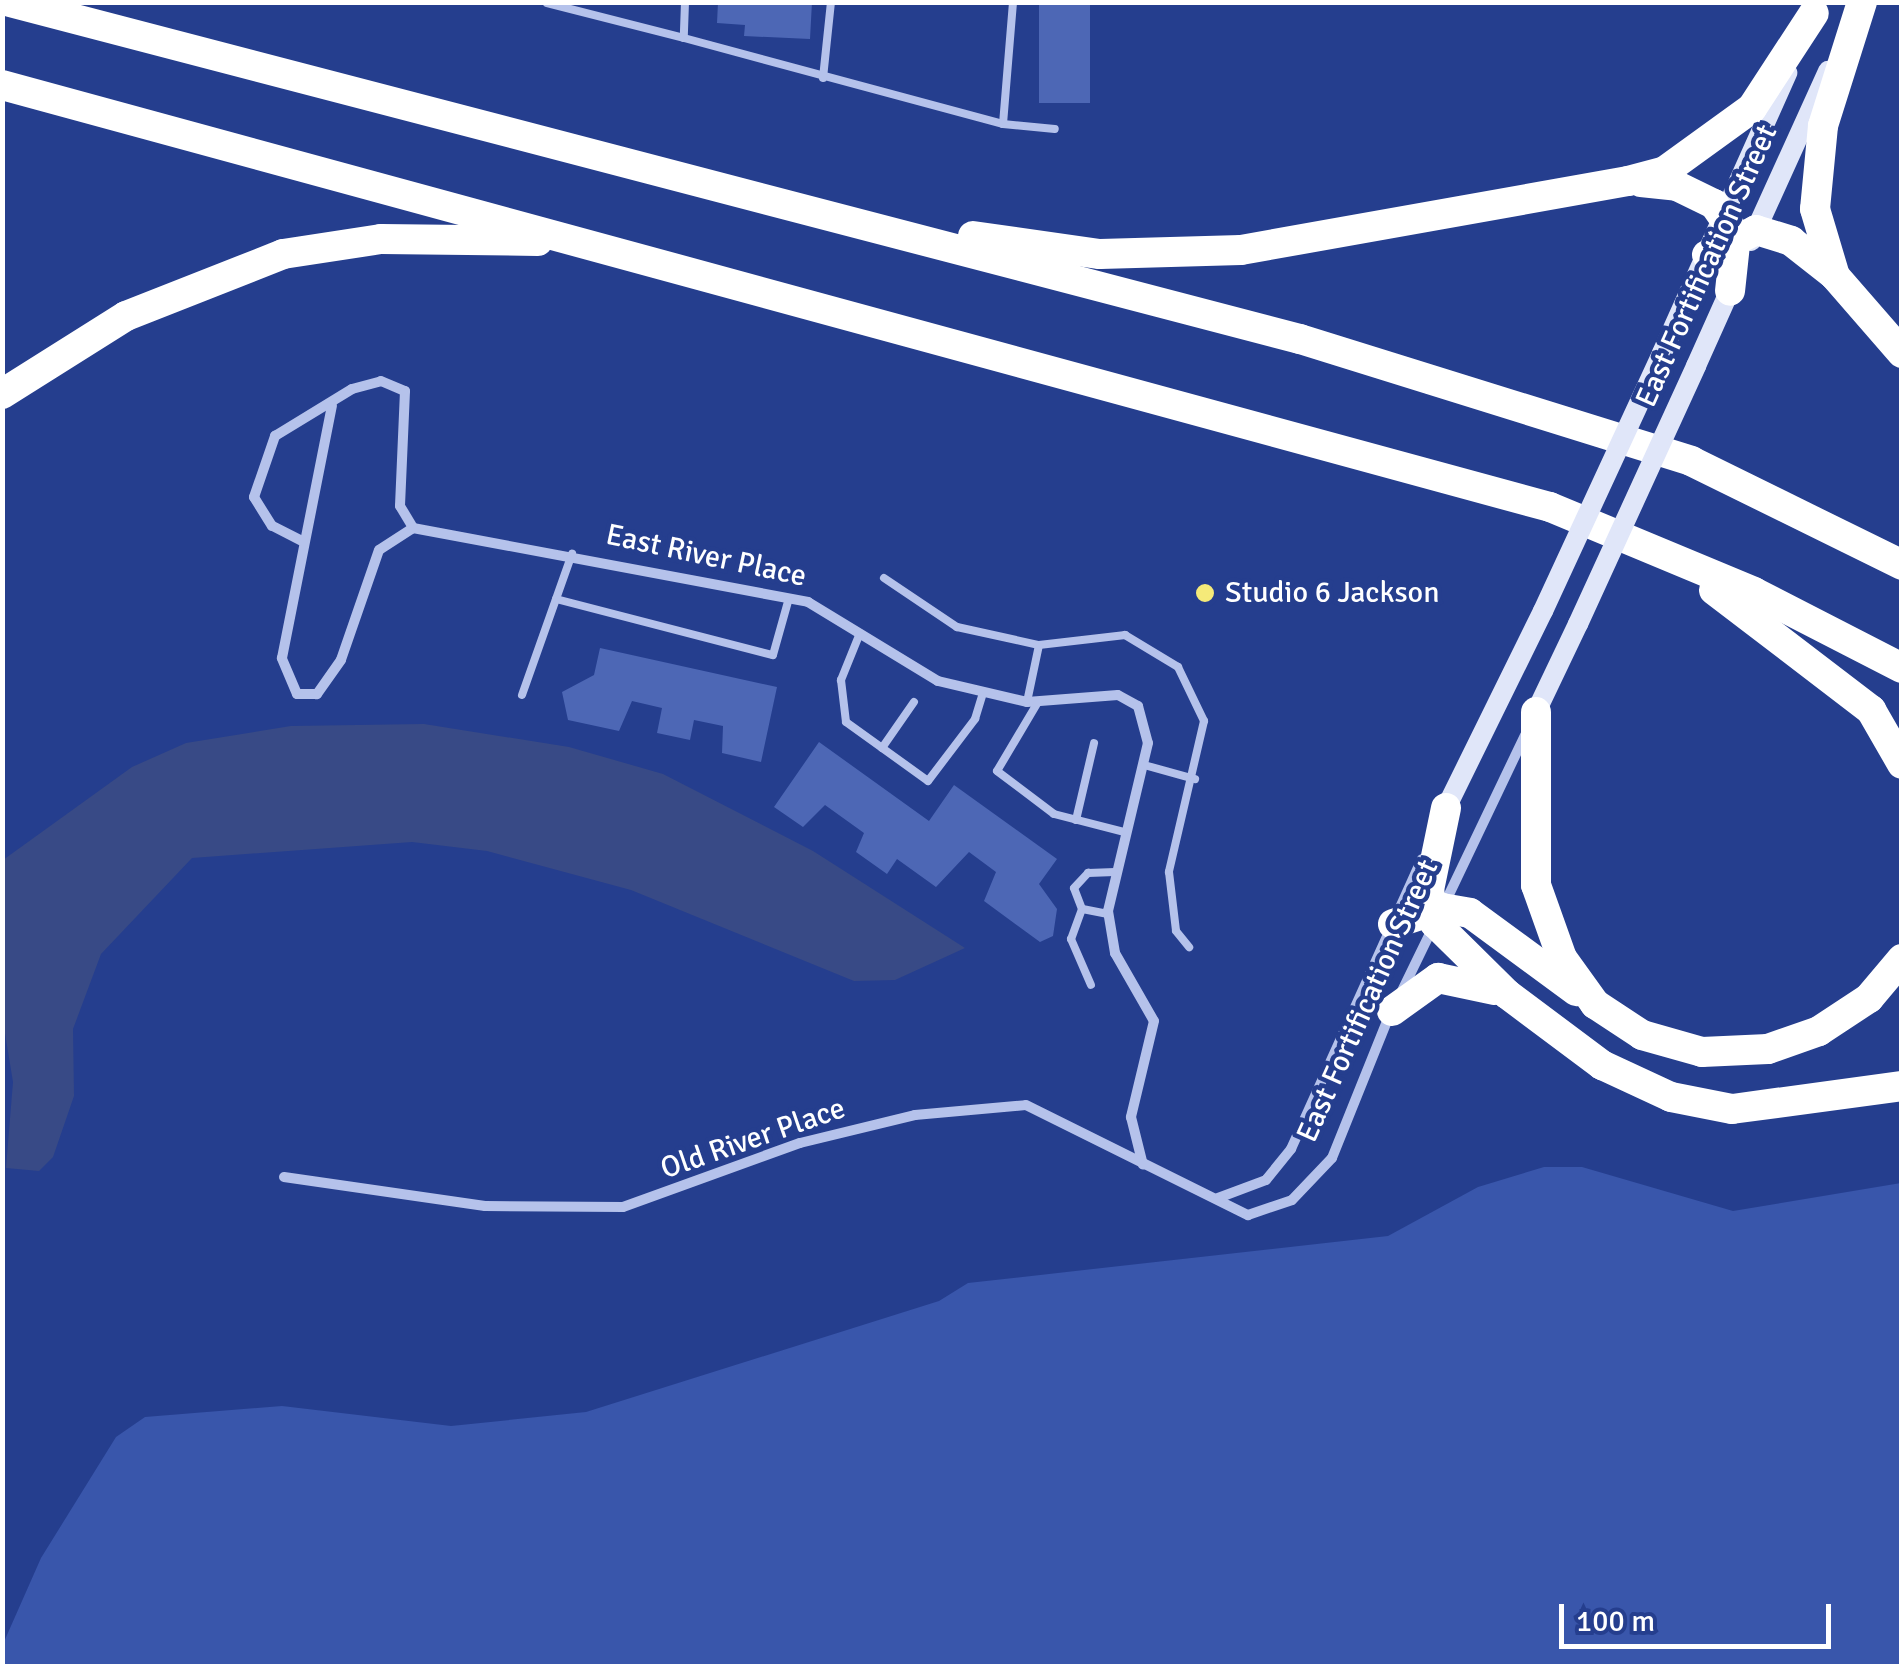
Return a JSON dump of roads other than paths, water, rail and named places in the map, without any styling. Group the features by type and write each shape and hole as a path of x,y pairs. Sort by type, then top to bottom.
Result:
{"highway":[{"path":"10,2 822,214 1503,400 1691,462 1902,564"},
{"path":"94,2 141,37"},
{"path":"1835,276 1815,169 1860,2"},
{"path":"822,214 1100,254 1175,254 1297,243 1628,181 1665,171 1752,108 1816,8"},
{"path":"2,85 1378,456 1550,507 1662,554 1902,668"},
{"path":"1628,181 1677,186 1738,228 1791,241 1835,276 1902,353"},
{"path":"1707,255 1738,228"},
{"path":"1730,291 1738,228"},
{"path":"2,394 126,316 283,254 381,240 581,241"},
{"path":"1662,554 1870,710 1902,764"},
{"path":"1536,712 1536,886 1562,958 1595,1004"},
{"path":"1446,808 1435,914 1508,994 1602,1065 1671,1097 1732,1109 1902,1086"},
{"path":"1393,924 1435,914 1496,926 1642,1036 1702,1052 1768,1048 1820,1031 1869,998 1902,959"},
{"path":"1392,1012 1438,978 1508,994"}],"street":[{"name":"East Fortification Street","path":"1738,228 1860,2"},
{"name":"East Fortification Street","path":"1738,228 1816,8"},
{"name":"East Fortification Street","path":"1218,1198 1266,1180 1292,1149 1446,808 1543,611 1707,255"},
{"name":"East Fortification Street","path":"1218,1198 1248,1215 1313,1184 1435,914 1578,624 1730,291"},
{"path":"304,542 260,514 258,482 275,436 381,380 405,390 400,506 413,528 379,550 342,660 317,694 297,694 282,658 332,406"},
{"name":"East River Place","path":"413,528 572,554 789,598 860,633 922,675 983,692 1032,702 1128,698 1148,731 1144,764 1124,832 1108,914 1115,953 1154,1021 1131,1118 1144,1166"},
{"name":"Old River Place","path":"284,1177 485,1206 623,1207 800,1143 914,1115 1026,1105 1144,1166 1218,1198"}],"lane":[{"path":"684,38 685,2"},
{"path":"823,78 831,2"},
{"path":"1003,124 1013,2"},
{"path":"548,3 1003,124 1054,129"},
{"path":"522,695 572,554"},
{"path":"884,578 930,616 1040,646 1125,635 1154,646 1196,692 1204,721 1195,778 1169,872 1176,932 1189,947"},
{"path":"556,599 774,655 789,598"},
{"path":"860,633 841,707 882,748 928,781 974,718 983,692"},
{"path":"1040,646 1032,702 997,771 1076,820 1124,832"},
{"path":"882,748 914,702"},
{"path":"1076,820 1094,743"},
{"path":"1144,764 1195,778"},
{"path":"1091,985 1071,938 1082,909 1077,879 1115,872"},
{"path":"1082,909 1108,914"}],"place":[{"name":"Studio 6 Jackson","path":"1205,593"}]}
